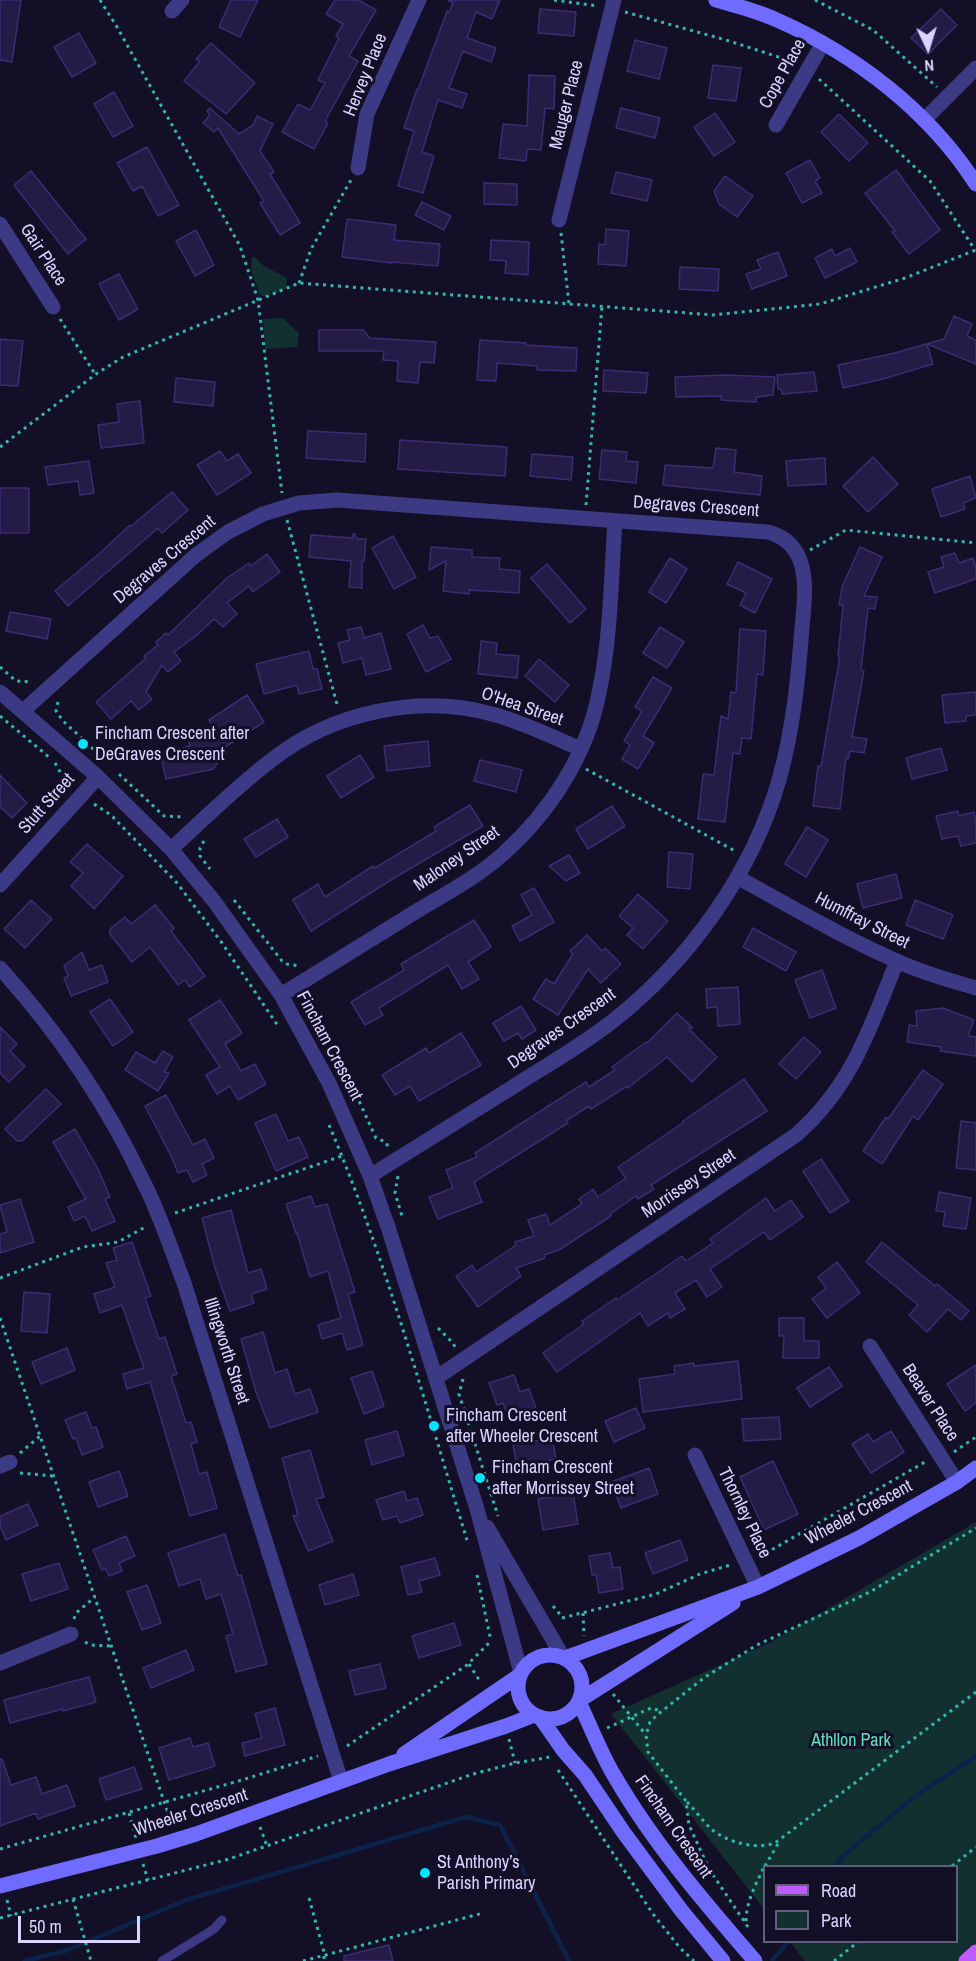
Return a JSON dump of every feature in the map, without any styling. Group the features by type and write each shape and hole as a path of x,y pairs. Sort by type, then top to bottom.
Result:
{"main road":[{"path":"966,1961 976,1952"}],"street":[{"name":"Hervey Place","path":"358,168 367,114 420,0"},
{"path":"716,0 777,20 823,43 875,77 940,136 976,184"},
{"name":"Mauger Place","path":"559,220 611,5"},
{"name":"Cope Place","path":"776,125 823,43"},
{"path":"924,120 976,68"},
{"name":"Gair Place","path":"0,224 53,307"},
{"name":"Degraves Crescent","path":"23,711 196,555 230,531 262,514 299,504 337,500 768,532 787,541 801,560 806,585 799,675 791,729 776,789 747,858 723,900 690,945 654,985 614,1020 572,1050 370,1176"},
{"name":"Maloney Street","path":"281,995 468,879 502,855 546,808 578,756 588,732 599,693 605,654 615,521"},
{"name":"Fincham Crescent","path":"0,692 98,777 171,849 214,901 281,995 329,1083 370,1176 436,1378 477,1509 520,1674"},
{"name":"O'Hea Street","path":"171,849 274,758 310,735 369,713 409,706 451,706 492,714 531,728 578,756"},
{"name":"Stutt Street","path":"0,885 98,777"},
{"name":"Humffray Street","path":"737,877 832,930 897,962 976,988"},
{"name":"Morrissey Street","path":"436,1378 796,1135 833,1096 844,1080 862,1046 897,962"},
{"name":"Illingworth Street","path":"0,968 52,1029 92,1087 122,1139 159,1215 184,1283 341,1781"},
{"name":"Beaver Place","path":"870,1347 957,1482"},
{"name":"Thornley Place","path":"695,1455 758,1587"},
{"name":"Wheeler Crescent","path":"564,1658 758,1587 860,1538 957,1482 976,1468"},
{"name":"Fincham Crescent","path":"477,1509 564,1658"},
{"name":"Wheeler Crescent","path":"579,1701 758,1587"},
{"path":"0,1663 71,1634"},
{"path":"537,1716 556,1719 565,1716 579,1701 583,1684 581,1676 572,1663 564,1658 547,1655 531,1660 520,1674 518,1694 522,1703 537,1716 585,1775 624,1833 681,1910 723,1961"},
{"name":"Wheeler Crescent","path":"389,1764 520,1674"},
{"name":"Fincham Crescent","path":"579,1701 614,1776 657,1843 686,1881 755,1961"},
{"name":"Wheeler Crescent","path":"0,1886 196,1834 389,1764 537,1716"}],"lane":[{"path":"162,1961 214,1929 222,1920"}],"path":[{"path":"100,0 240,246 258,300 284,508 342,722"},
{"path":"554,0 611,5 800,64"},
{"path":"815,0 873,30 939,88"},
{"path":"0,447 96,374 123,357 299,283 712,315 820,304 905,278 976,251 930,181 814,75"},
{"path":"299,283 311,249 358,168"},
{"path":"559,220 569,304"},
{"path":"585,519 602,306"},
{"path":"53,307 96,374"},
{"path":"798,557 846,530 976,543"},
{"path":"0,667 16,681 38,680"},
{"path":"58,701 56,711 63,722 105,761"},
{"path":"0,716 57,764 63,777 63,784 111,815 177,883 222,943 282,1032"},
{"path":"578,756 747,858"},
{"path":"114,769 164,816 185,816"},
{"path":"204,841 200,856 213,874"},
{"path":"234,900 282,961 300,966"},
{"path":"314,989 309,1002 342,1064 376,1138 386,1142"},
{"path":"325,1116 369,1226 470,1546"},
{"path":"398,1177 395,1193 402,1216"},
{"path":"0,1318 172,1825"},
{"path":"435,1318 438,1330 453,1342"},
{"path":"463,1380 459,1394 499,1518"},
{"path":"40,1436 5,1464 21,1474 54,1476"},
{"path":"950,1454 976,1437"},
{"path":"754,1560 930,1459"},
{"path":"976,1528 870,1592 757,1645 705,1677 650,1722 646,1735 646,1748 686,1801 712,1829 729,1839 758,1846 770,1845 780,1840 976,1692"},
{"path":"546,1628 563,1618 656,1594 700,1574 735,1563"},
{"path":"0,1849 164,1803 346,1746 469,1664 491,1641 475,1568"},
{"path":"548,1600 563,1618"},
{"path":"583,1612 583,1633"},
{"path":"614,1696 646,1735"},
{"path":"630,1717 651,1708 661,1711"},
{"path":"0,1918 230,1858 473,1774 515,1762 549,1756 653,1914 694,1961"},
{"path":"686,1801 689,1824 709,1869 752,1933"},
{"path":"766,1865 780,1840"},
{"path":"953,1865 976,1847"},
{"path":"746,1923 750,1899 763,1871"},
{"path":"309,1898 324,1961"},
{"path":"73,1899 91,1961"},
{"path":"303,1961 483,1912"},
{"path":"834,1961 856,1943"}],"green space":[{"path":"252,257 287,278 286,289 274,294 271,290 271,295 260,295 252,272"},
{"path":"283,318 299,333 297,347 265,349 263,319"},
{"name":"Athllon Park","path":"976,1522 976,1947 959,1961 805,1961 791,1943 958,1943 958,1865 763,1865 763,1908 611,1714 769,1643"}],"building":[{"path":"0,0 21,0 12,62 0,60"},
{"path":"231,0 258,0 240,37 219,27"},
{"path":"335,0 358,0 376,10 349,56 358,61 325,121 328,123 314,149 282,132 298,104 310,110 325,83 318,80 339,38 336,36 343,24 326,14"},
{"path":"448,0 500,0 492,19 476,12 467,38 496,48 491,62 463,51 449,88 467,94 462,108 438,100 422,152 434,156 423,193 398,186 414,131 404,128 447,11 449,12 453,3"},
{"path":"540,9 576,12 574,36 538,33"},
{"path":"941,9 957,25 928,54 911,38"},
{"path":"79,33 96,63 72,77 54,47"},
{"path":"635,40 667,48 659,79 627,71"},
{"path":"211,43 255,83 226,114 184,81 200,61 196,59"},
{"path":"713,65 741,68 736,101 708,98"},
{"path":"529,75 555,76 554,109 545,108 541,150 527,149 526,161 499,158 503,124 527,126"},
{"path":"114,92 133,126 113,137 94,104"},
{"path":"210,108 239,134 253,125 257,116 273,124 260,151 274,172 270,174 300,223 280,235 260,203 264,201 218,128 214,132 203,123 210,115 207,111"},
{"path":"621,108 660,118 655,138 616,128"},
{"path":"715,113 735,142 714,156 694,127"},
{"path":"839,114 868,143 849,161 821,132"},
{"path":"147,147 179,205 158,216 142,186 133,191 117,163"},
{"path":"810,160 820,178 815,181 822,193 802,203 786,173"},
{"path":"896,170 940,230 909,254 892,232 895,231 865,193"},
{"path":"31,171 86,239 68,254 14,185"},
{"path":"616,172 652,180 647,201 611,193"},
{"path":"725,176 753,196 737,217 719,204 714,191"},
{"path":"484,183 517,184 517,205 484,204"},
{"path":"422,202 451,216 444,230 415,215"},
{"path":"347,219 396,225 394,240 440,244 438,266 342,257"},
{"path":"606,229 629,231 626,266 598,264 599,244 605,245"},
{"path":"196,230 214,265 195,276 176,241"},
{"path":"491,240 529,242 528,275 505,273 506,261 490,260"},
{"path":"850,248 857,262 825,278 815,258 832,249 835,256"},
{"path":"778,252 787,276 752,289 746,274 761,269 757,260"},
{"path":"680,267 719,269 718,291 679,289"},
{"path":"119,274 138,309 119,320 99,284"},
{"path":"954,316 972,324 967,336 976,340 976,364 927,344 933,364 843,388 838,365 891,354 944,339"},
{"path":"319,330 363,330 370,338 436,342 434,363 420,362 418,383 397,381 398,361 383,360 384,351 319,351"},
{"path":"0,339 23,341 18,386 0,385"},
{"path":"480,340 577,348 576,371 537,370 537,366 497,363 496,381 477,380"},
{"path":"604,370 648,373 646,393 603,391"},
{"path":"814,372 817,391 782,394 781,389 778,389 777,375"},
{"path":"726,375 775,377 773,395 756,397 756,402 721,400 721,396 676,397 675,377"},
{"path":"176,378 215,382 213,406 174,402"},
{"path":"140,401 144,443 101,448 98,425 119,422 117,404"},
{"path":"308,431 366,434 365,462 306,458"},
{"path":"400,440 507,447 505,476 398,469"},
{"path":"716,448 736,450 734,472 762,476 760,495 663,485 665,465 713,468"},
{"path":"602,450 627,452 626,461 638,462 636,483 599,479"},
{"path":"220,451 227,461 238,454 251,473 217,495 197,465"},
{"path":"532,454 573,457 571,480 530,476"},
{"path":"873,457 898,484 868,512 843,486"},
{"path":"825,458 826,484 788,486 786,461"},
{"path":"89,461 94,493 80,495 78,481 48,485 45,467"},
{"path":"970,476 976,498 963,503 965,509 941,517 932,489"},
{"path":"0,488 29,488 29,533 0,533"},
{"path":"172,492 188,510 162,533 158,528 68,606 55,591 130,525"},
{"path":"353,534 357,539 366,539 364,561 362,561 362,588 349,587 351,561 309,557 311,535 353,538"},
{"path":"393,536 416,577 394,589 372,548"},
{"path":"431,547 472,550 472,557 500,558 499,569 520,571 519,593 469,590 469,594 443,591 446,561 429,570"},
{"path":"860,547 882,557 864,596 877,597 875,609 868,608 861,670 864,671 852,737 867,739 864,753 850,751 848,759 846,758 840,809 813,806 818,766 821,766 840,656 838,656 843,605 839,605 842,587"},
{"path":"955,553 959,563 973,558 976,579 935,593 928,572 944,567 941,557"},
{"path":"267,554 280,572 253,592 249,586 227,603 237,614 223,627 214,619 174,652 181,661 168,672 162,665 146,692 152,699 139,710 131,701 111,719 96,702 146,658 144,656 158,645 156,642 166,633 168,635 227,578 249,563 251,566"},
{"path":"670,558 687,569 666,603 649,592"},
{"path":"738,562 772,579 755,613 740,605 746,593 727,584"},
{"path":"547,564 586,609 570,623 531,578"},
{"path":"10,612 51,619 47,639 6,631"},
{"path":"423,625 430,638 438,636 451,659 426,672 407,634"},
{"path":"361,627 364,638 381,633 391,669 366,675 362,658 343,663 338,643 350,640 347,630"},
{"path":"660,627 684,642 667,668 643,653"},
{"path":"740,629 766,631 763,675 757,674 751,739 742,738 740,754 733,753 725,822 698,819 703,774 714,775 721,716 728,719 731,692 736,693"},
{"path":"481,641 497,643 496,654 519,656 517,678 478,674"},
{"path":"309,651 313,669 317,669 322,689 299,694 297,685 264,694 256,664"},
{"path":"539,659 569,685 555,702 525,676"},
{"path":"653,677 672,688 643,736 654,743 638,769 622,759 630,745 624,741 642,711 635,707"},
{"path":"976,692 976,715 966,716 966,721 945,723 942,695"},
{"path":"247,695 264,722 225,747 227,752 213,769 166,779 160,753 190,746 187,733 214,727 209,720"},
{"path":"428,741 430,766 387,771 384,746"},
{"path":"941,748 947,770 912,779 906,758"},
{"path":"360,755 374,777 341,798 327,776"},
{"path":"480,760 522,770 516,792 474,781"},
{"path":"0,775 27,803 12,818 0,807"},
{"path":"470,805 483,826 394,878 311,931 293,900 318,884 325,897 373,866 375,868 436,831 434,827"},
{"path":"612,806 625,826 588,849 576,829"},
{"path":"958,811 959,816 974,812 976,843 961,846 958,836 942,839 936,816"},
{"path":"277,819 288,837 256,857 244,839"},
{"path":"807,827 828,840 806,877 785,864"},
{"path":"87,844 123,876 94,909 71,886 83,873 70,862"},
{"path":"669,852 693,854 690,889 667,887"},
{"path":"569,855 580,873 566,881 549,866"},
{"path":"896,874 902,898 863,908 857,884"},
{"path":"534,888 554,922 520,941 512,926 532,915 521,895"},
{"path":"638,894 668,921 643,949 627,935 633,928 619,916"},
{"path":"31,900 52,919 25,948 4,929"},
{"path":"915,900 953,915 943,939 906,925"},
{"path":"155,905 174,928 171,931 205,976 190,987 185,980 178,985 150,947 132,962 110,934 110,929 125,917 131,924"},
{"path":"474,920 491,947 468,962 479,979 462,989 448,965 379,1008 383,1015 365,1025 351,1002 404,970 401,964"},
{"path":"753,928 796,952 786,971 743,947"},
{"path":"587,935 602,951 605,948 621,964 601,983 588,969 558,1015 533,999 546,979 554,984 573,954 570,951"},
{"path":"82,952 89,970 102,965 108,982 71,996 64,978 68,976 64,966"},
{"path":"822,970 836,1008 810,1018 795,980"},
{"path":"738,987 740,1024 718,1026 717,1007 707,1008 706,989"},
{"path":"110,999 133,1032 113,1046 90,1012"},
{"path":"220,1000 242,1033 225,1044 241,1071 255,1064 266,1084 238,1100 230,1086 217,1094 206,1075 220,1067 189,1020"},
{"path":"521,1006 536,1030 522,1039 518,1033 504,1041 493,1023"},
{"path":"943,1008 974,1020 968,1036 976,1037 976,1056 940,1051 941,1047 907,1042 909,1025 917,1026 916,1011"},
{"path":"677,1013 693,1028 688,1028 717,1057 692,1082 667,1057 628,1088 627,1086 591,1109 589,1106 567,1120 568,1123 474,1182 482,1202 438,1219 429,1197 453,1188 446,1170 477,1157 475,1153 586,1082 589,1087 615,1070 612,1067 647,1043"},
{"path":"0,1027 17,1044 10,1051 25,1066 9,1082 0,1073"},
{"path":"461,1033 481,1065 419,1101 410,1086 395,1095 382,1075 426,1048 429,1053"},
{"path":"804,1037 821,1052 796,1079 779,1064"},
{"path":"163,1051 173,1057 164,1072 169,1073 158,1091 125,1070 136,1052 155,1063"},
{"path":"923,1070 943,1084 918,1120 913,1116 882,1164 863,1151"},
{"path":"744,1079 767,1111 651,1185 654,1189 638,1199 636,1196 610,1214 611,1216 559,1250 544,1255 545,1258 516,1268 521,1276 478,1307 456,1276 472,1265 476,1272 516,1245 515,1242 534,1236 528,1220 546,1214 550,1225 582,1204 579,1199 593,1189 598,1197 626,1178 618,1167"},
{"path":"46,1089 61,1104 22,1141 17,1141 5,1129"},
{"path":"166,1095 193,1145 205,1139 214,1158 202,1164 207,1175 193,1182 187,1170 178,1173 145,1106"},
{"path":"276,1114 288,1141 299,1137 308,1157 276,1171 255,1123"},
{"path":"961,1121 976,1123 976,1170 956,1168"},
{"path":"75,1129 98,1169 110,1197 105,1199 115,1221 92,1231 85,1216 74,1221 68,1207 86,1199 53,1142"},
{"path":"821,1159 849,1201 830,1213 803,1171"},
{"path":"939,1192 971,1198 966,1229 943,1226 945,1212 936,1211"},
{"path":"311,1196 315,1207 327,1204 355,1292 348,1294 363,1345 347,1350 342,1333 322,1339 318,1325 341,1318 328,1271 310,1277 286,1204"},
{"path":"766,1198 775,1211 791,1200 803,1217 770,1240 764,1232 710,1269 722,1287 707,1297 696,1280 675,1293 685,1309 670,1318 668,1313 648,1326 640,1313 557,1372 543,1353 584,1324 582,1321 616,1298 617,1300 682,1256 686,1261 713,1243 710,1239"},
{"path":"20,1199 34,1242 0,1253 0,1234 7,1232 0,1205"},
{"path":"231,1210 248,1273 261,1269 267,1289 251,1294 254,1303 230,1311 215,1268 202,1218"},
{"path":"132,1242 151,1296 145,1298 159,1339 165,1337 177,1374 171,1376 186,1423 191,1422 197,1442 191,1444 199,1474 207,1472 217,1508 190,1516 150,1382 127,1389 123,1374 144,1368 122,1305 100,1313 94,1294 115,1287 106,1263 117,1260 113,1248"},
{"path":"882,1242 969,1311 961,1320 948,1309 927,1332 909,1315 918,1305 866,1262"},
{"path":"837,1262 860,1293 827,1318 812,1299 826,1288 818,1277"},
{"path":"24,1292 50,1294 47,1333 21,1331"},
{"path":"779,1318 804,1318 804,1341 819,1341 819,1358 783,1358 784,1336 779,1336"},
{"path":"263,1332 275,1373 287,1369 295,1394 310,1389 318,1412 270,1428 256,1392 241,1339"},
{"path":"67,1348 75,1370 41,1384 32,1362"},
{"path":"738,1361 742,1399 643,1412 639,1379 675,1374 674,1366"},
{"path":"976,1365 976,1403 965,1411 947,1384"},
{"path":"829,1367 842,1386 810,1407 797,1388"},
{"path":"372,1371 384,1406 364,1414 351,1378"},
{"path":"514,1375 520,1392 529,1389 536,1408 508,1418 503,1403 497,1405 489,1383"},
{"path":"636,1408 645,1428 614,1442 605,1421"},
{"path":"86,1412 92,1428 96,1427 103,1447 82,1455 76,1438 73,1439 65,1420"},
{"path":"779,1417 781,1439 744,1441 742,1419"},
{"path":"397,1431 404,1455 372,1465 365,1440"},
{"path":"891,1431 904,1452 871,1473 852,1444 868,1434 873,1442"},
{"path":"552,1438 556,1459 517,1466 513,1445"},
{"path":"310,1450 324,1497 316,1499 333,1541 308,1551 293,1516 298,1515 282,1458"},
{"path":"773,1461 798,1514 764,1530 740,1477"},
{"path":"649,1468 658,1494 621,1508 611,1482"},
{"path":"119,1471 128,1496 98,1507 89,1482"},
{"path":"404,1491 407,1501 417,1498 423,1515 400,1523 397,1516 383,1520 376,1500"},
{"path":"573,1493 578,1524 543,1530 538,1499"},
{"path":"28,1504 38,1525 6,1540 0,1526 0,1516"},
{"path":"225,1534 238,1576 241,1575 267,1664 236,1672 226,1636 233,1634 221,1594 206,1599 200,1579 179,1586 168,1553"},
{"path":"126,1536 135,1556 119,1563 122,1571 109,1576 106,1569 102,1570 93,1550"},
{"path":"680,1540 688,1560 653,1574 645,1553"},
{"path":"610,1553 613,1568 620,1567 623,1589 599,1593 596,1575 592,1575 589,1556"},
{"path":"435,1558 440,1575 419,1581 422,1592 408,1595 401,1567"},
{"path":"59,1563 68,1589 31,1601 22,1574"},
{"path":"353,1574 359,1595 325,1605 319,1585"},
{"path":"147,1585 161,1623 142,1630 127,1592"},
{"path":"454,1623 461,1645 419,1658 412,1636"},
{"path":"186,1650 194,1670 151,1688 143,1668"},
{"path":"380,1664 386,1688 355,1695 349,1671"},
{"path":"89,1677 96,1702 10,1723 4,1700"},
{"path":"275,1708 285,1745 245,1756 242,1743 262,1738 255,1714"},
{"path":"190,1738 193,1747 208,1743 215,1766 169,1780 159,1748"},
{"path":"0,1759 2,1759 11,1785 36,1777 42,1794 67,1785 75,1806 38,1819 36,1813 0,1826"},
{"path":"134,1767 142,1789 106,1800 99,1779"},
{"path":"389,1945 393,1961 344,1961 344,1956"}],"waterway":[{"path":"837,1865 843,1856 919,1793 976,1756"},
{"path":"25,1961 68,1950 186,1900 466,1817 500,1825 569,1961"},
{"path":"772,1961 787,1943"}],"place":[{"name":"Fincham Crescent after DeGraves Crescent","path":"83,744"},
{"name":"Fincham Crescent after Wheeler Crescent","path":"434,1426"},
{"name":"Fincham Crescent after Morrissey Street","path":"480,1478"},
{"name":"St Anthony’s Parish Primary","path":"425,1873"}]}
